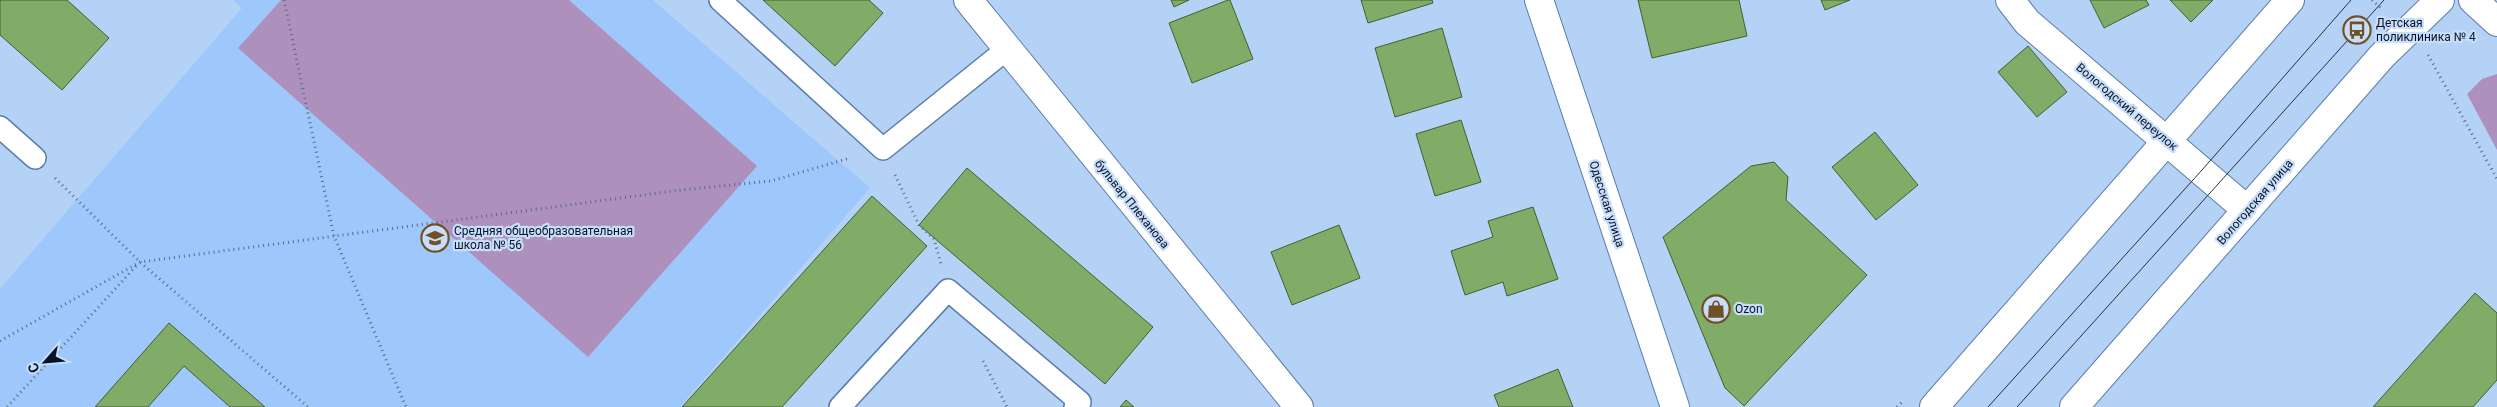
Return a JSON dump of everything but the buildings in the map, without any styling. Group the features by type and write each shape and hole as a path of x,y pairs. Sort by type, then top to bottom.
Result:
{"street":[{"name":"бульвар Плеханова","path":"968,0 1299,407"},
{"name":"Одесская улица","path":"1539,0 1675,407"},
{"name":"Вологодский переулок","path":"2010,0 2027,22 2247,210"},
{"path":"1934,407 2165,140 2290,0"},
{"name":"Вологодская улица","path":"2074,407 2382,56 2440,0"},
{"path":"2474,0 2497,22"}],"lane":[{"path":"720,0 883,149 1007,49"},
{"path":"0,127 35,158"},
{"path":"840,407 948,290 1080,402 1076,407"}],"path":[{"path":"284,0 334,236 406,407"},
{"path":"2438,73 2497,179"},
{"path":"0,341 140,262 681,190 771,181 883,149 919,225 934,239 948,290"},
{"path":"35,158 140,262 308,407"},
{"path":"7,407 140,262"}],"shaded area":[{"name":"Средняя общеобразовательная школа № 56","path":"233,0 653,0 870,188 680,407 0,407 0,289 242,8"},
{"path":"281,0 569,0 757,166 588,357 238,48"},
{"path":"2497,74 2497,150 2467,94 2482,79"}],"tram line":[{"path":"1988,407 2202,170 2351,0"},
{"path":"2017,407 2384,0"}],"place":[{"name":"Детская поликлиника № 4","path":"2357,30"},
{"name":"Средняя общеобразовательная школа № 56","path":"435,238"},
{"name":"Ozon","path":"1716,309"}]}
